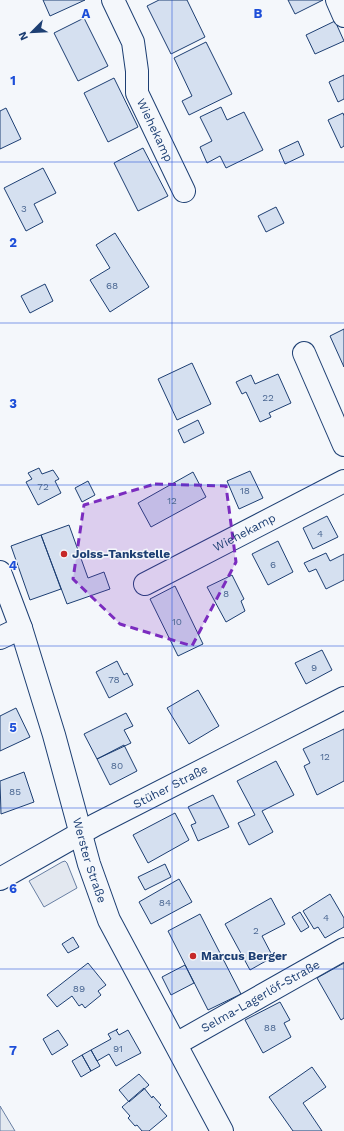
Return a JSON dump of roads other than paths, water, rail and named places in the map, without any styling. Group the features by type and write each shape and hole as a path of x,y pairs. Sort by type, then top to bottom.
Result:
{"street":[{"name":"Wiehekamp","path":"113,0 133,42 137,71 137,93 184,191"},
{"path":"337,0 344,16"},
{"path":"304,353 344,445"},
{"name":"Wiehekamp","path":"145,584 344,481"},
{"name":"Werster Straße","path":"0,572 21,628 54,735 89,864 109,920 222,1131"},
{"path":"0,638 21,628"},
{"name":"Stüher Straße","path":"0,880 81,833 344,698"},
{"name":"Selma-Lagerlöf-Straße","path":"176,1044 344,949"}],"place":[{"name":"Joiss-Tankstelle","path":"64,554"},
{"name":"Marcus Berger","path":"193,956"}]}
